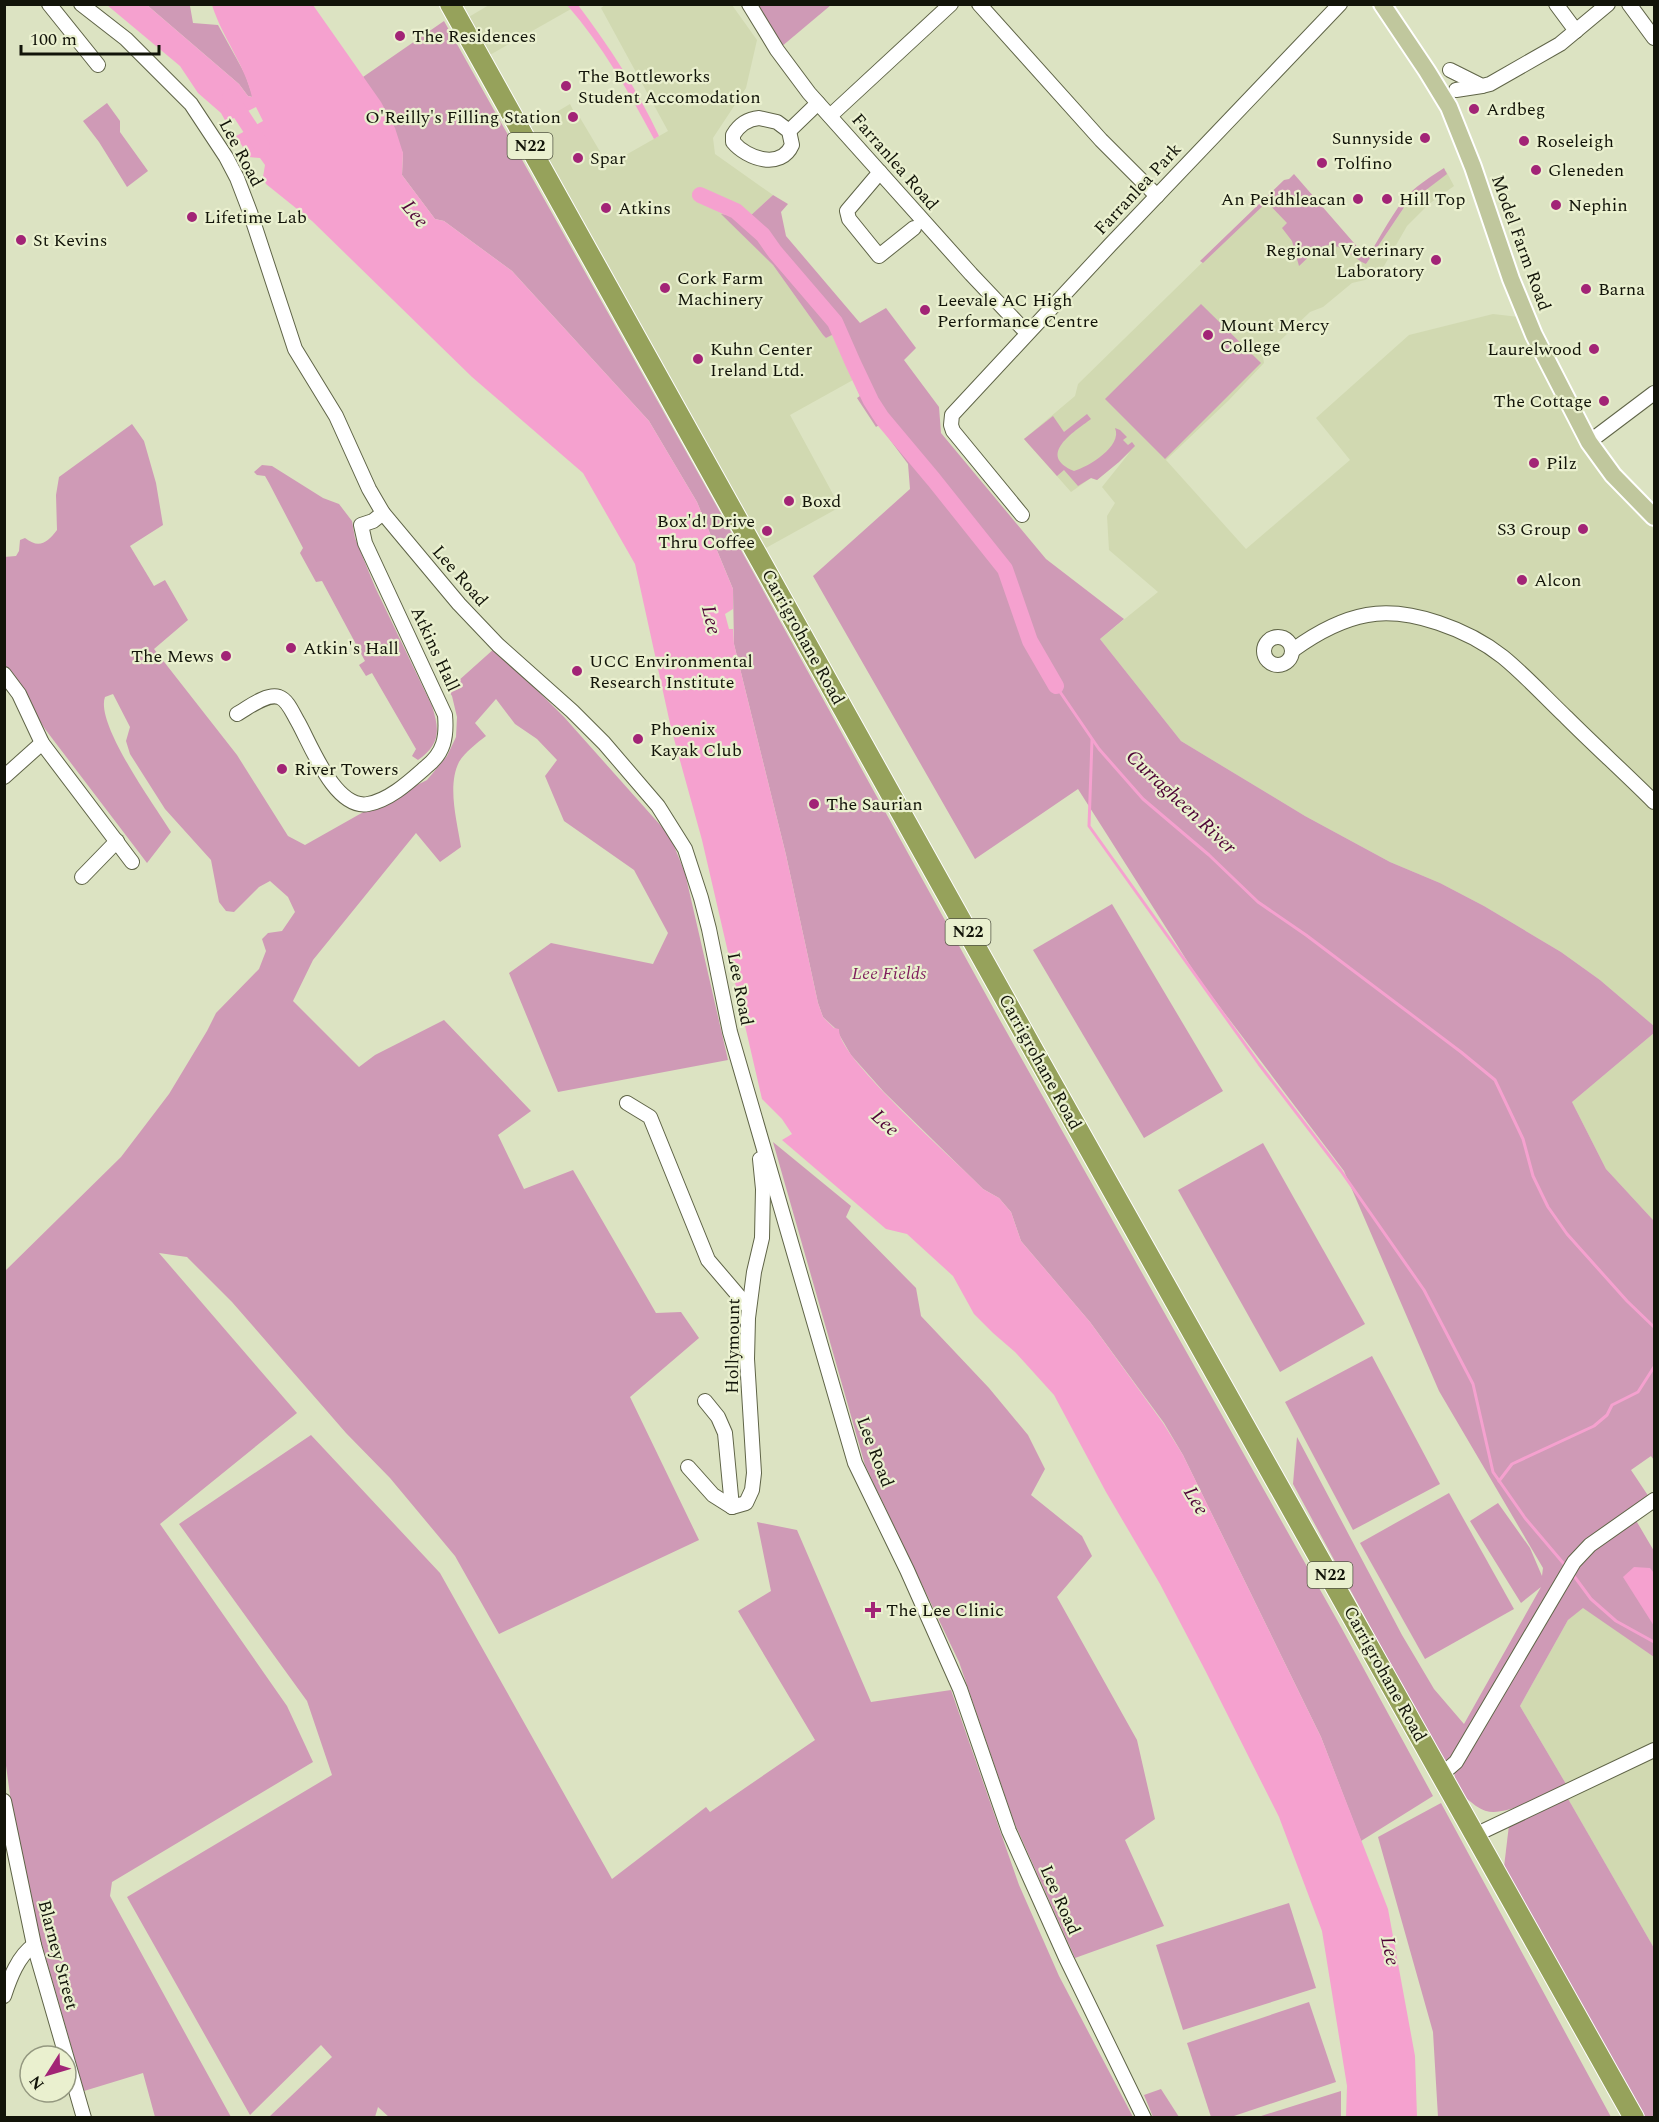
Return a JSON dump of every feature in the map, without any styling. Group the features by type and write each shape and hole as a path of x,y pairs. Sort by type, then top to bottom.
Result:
{"highway":[{"name":"Carrigrohane Road","path":"450,4 1634,2118"}],"main road":[{"name":"Model Farm Road","path":"1382,4 1449,107 1473,167 1523,309 1589,442 1613,475 1654,517"}],"street":[{"path":"48,4 98,65"},
{"name":"Lee Road","path":"81,4 126,39 191,104 226,157 250,212 295,349 336,416 369,489 386,517 459,604 498,645 604,743 658,806 685,849 701,898 730,1032 855,1463 907,1570 960,1689 1009,1832 1066,1958 1132,2089 1144,2118"},
{"name":"Farranlea Road","path":"749,4 795,76 818,104 970,274 1027,333"},
{"path":"830,116 951,4"},
{"path":"979,4 1101,140 1157,196"},
{"name":"Farranlea Park","path":"1022,515 953,431 952,415 1340,4"},
{"path":"1556,4 1576,31"},
{"path":"1456,90 1482,86 1499,80 1560,44 1608,4"},
{"path":"1629,4 1654,38"},
{"path":"1450,70 1482,86"},
{"path":"789,131 818,104"},
{"path":"880,171 847,211 849,219 879,256 914,228"},
{"path":"1589,442 1654,393"},
{"name":"Atkins Hall","path":"237,714 267,697 278,696 282,699 290,708 335,788 355,803 368,804 382,799 417,775 438,756 444,744 445,715 365,543 362,529 386,517"},
{"path":"1293,650 1324,630 1348,620 1373,614 1385,613 1433,621 1460,630 1502,656 1654,802"},
{"path":"4,674 19,694 42,743 132,862"},
{"path":"4,777 42,743"},
{"path":"82,877 117,842"},
{"path":"627,1103 650,1117 708,1260 749,1308"},
{"name":"Hollymount","path":"705,1401 718,1417 725,1433 732,1507 746,1503 752,1490 754,1473 747,1359 749,1308 762,1238 763,1189 759,1144 761,1139"},
{"path":"688,1467 713,1495 732,1507"},
{"path":"1441,1775 1456,1762 1574,1562 1590,1545 1654,1500"},
{"path":"1475,1835 1654,1750"},
{"name":"Blarney Street","path":"4,1800 34,1945 84,2118"},
{"path":"4,1996 17,1964 34,1945"}],"shaded area":[{"path":"606,4 732,5 757,40 746,88 713,138 715,154 773,195 749,217 722,214 773,265 823,335 826,338 834,334 853,380 790,415 840,507 764,549 528,129 570,104 608,165 668,131 601,8"},
{"path":"489,5 567,5 571,9 488,56 467,18"},
{"path":"1446,171 1454,186 1429,204 1407,226 1384,266 1365,280 1352,283 1323,307 1310,312 1263,357 1264,363 1229,400 1166,460 1246,549 1350,460 1316,418 1409,335 1493,314 1519,317 1584,450 1654,529 1654,1026 1600,980 1561,952 1484,906 1440,883 1390,862 1305,816 1181,741 1100,639 1158,592 1109,550 1107,516 1115,503 1102,487 1130,452 1097,480 1091,478 1071,492 1024,439 1075,396 1078,384 1259,207 1278,194 1366,264 1405,206 1418,192"},
{"path":"1654,1033 1654,1221 1606,1169 1572,1102"},
{"path":"1583,1607 1654,1657 1654,1948 1567,1797 1566,1784 1520,1706 1568,1620"}],"green space":[{"path":"147,5 190,6 193,23 218,25 245,74 253,97 248,96 239,84"},
{"path":"754,5 831,5 781,47"},
{"name":"Lee Fields","path":"444,21 720,512 1001,1022 1341,1627 1433,1796 1361,1841 1321,1737 1183,1455 1164,1423 1090,1322 1021,1241 1011,1212 999,1198 983,1189 884,1092 851,1055 836,1029 823,1017 734,644 733,589 697,502 649,421 512,271 444,221 435,219 402,175 403,153 363,77"},
{"path":"107,103 120,121 120,132 148,171 127,187 83,121"},
{"path":"1444,168 1447,174 1405,206 1366,264 1341,249 1328,245 1317,250 1299,266 1292,241 1282,228 1287,223 1267,202 1203,263 1200,261 1284,180 1294,174 1367,258 1403,201 1417,187"},
{"path":"773,195 788,204 781,212 786,236 860,323 886,308 916,348 904,360 939,407 941,433 1046,559 1124,619 1100,639 1181,741 1305,816 1390,862 1440,883 1484,906 1561,952 1600,980 1654,1026 1654,1033 1572,1102 1606,1169 1654,1221 1654,1460 1651,1456 1631,1470 1649,1497 1586,1545 1451,1760 1444,1761 1436,1748 1293,1484 1297,1437 1402,1635 1434,1689 1464,1724 1541,1587 1521,1603 1470,1521 1498,1503 1530,1548 1542,1576 1543,1568 1439,1391 1344,1171 1198,978 1078,789 975,859 813,576 910,489 908,464 879,425 876,427 857,398 860,396 834,334 826,338 823,335 773,265 721,214 749,217"},
{"path":"1201,304 1261,363 1165,459 1105,399"},
{"path":"1087,414 1091,419 1068,437 1058,451 1058,458 1063,465 1074,471 1103,455 1114,442 1115,428 1127,437 1123,440 1128,445 1132,442 1135,446 1097,480 1091,478 1078,486 1064,470 1057,476 1024,439 1053,416 1064,432"},
{"path":"132,424 144,441 156,483 163,525 130,546 154,586 165,580 188,620 154,649 237,755 288,836 305,845 427,780 447,756 456,737 457,717 452,696 448,690 495,648 564,717 670,836 685,873 728,1060 558,1092 509,973 551,943 653,964 668,933 634,870 564,821 545,776 557,760 537,739 515,724 496,699 475,723 486,736 464,755 455,771 453,793 461,847 440,862 416,833 313,960 293,1001 359,1067 375,1055 444,1020 531,1111 498,1135 524,1189 573,1170 656,1313 681,1312 699,1338 630,1397 699,1540 499,1634 455,1556 390,1478 346,1433 232,1302 187,1257 159,1253 297,1413 160,1524 287,1706 313,1762 112,1882 110,1896 231,2117 155,2117 143,2073 84,2091 78,2070 78,2044 71,2044 36,1923 14,1824 4,1751 5,1271 121,1157 169,1094 216,1013 259,969 266,951 262,939 268,933 282,931 295,912 288,897 270,881 259,887 234,912 226,911 219,902 211,860 165,809 130,754 126,741 130,727 113,694 105,697 104,709 109,726 128,765 171,832 147,863 45,729 5,668 4,557 16,556 20,540 25,538 39,544 50,538 57,530 56,495 59,477"},
{"path":"262,465 272,466 323,498 339,504 352,521 355,538 375,587 435,715 437,730 434,742 418,760 412,756 416,749 372,673 366,676 359,665 365,661 322,581 316,582 300,553 303,548 269,483 265,476 254,472"},
{"path":"1112,904 1223,1091 1144,1138 1033,950"},
{"path":"773,1142 851,1206 846,1217 916,1288 921,1316 989,1388 1028,1435 1045,1469 1031,1495 1082,1536 1092,1556 1057,1597 1137,1740 1155,1819 1125,1840 1164,1926 1075,1958 1014,1822 959,1662 865,1465"},
{"path":"1263,1143 1365,1324 1280,1372 1178,1190"},
{"path":"1372,1356 1440,1484 1353,1530 1285,1402"},
{"path":"311,1435 440,1573 612,1879 706,1807 710,1812 815,1740 738,1611 771,1591 757,1522 797,1530 871,1702 951,1690 1019,1885 1059,1976 1133,2117 390,2118 378,2107 375,2117 269,2117 332,2057 321,2045 250,2115 127,1897 332,1775 307,1701 179,1524"},
{"path":"1449,1493 1514,1609 1425,1659 1360,1543"},
{"path":"1634,1517 1654,1551 1654,1657 1583,1608 1568,1620 1520,1706 1566,1784 1504,1811 1494,1812 1481,1809 1460,1792 1455,1781 1455,1769 1577,1564"},
{"path":"1567,1797 1654,1948 1654,2117 1644,2117 1504,1867 1509,1825"},
{"path":"1441,1803 1611,2117 1438,2117 1433,2032 1378,1837"},
{"path":"1289,1903 1316,1988 1183,2030 1156,1945"},
{"path":"1309,2002 1336,2082 1231,2117 1211,2117 1187,2043"},
{"path":"1161,2089 1179,2117 1153,2117 1144,2095"},
{"path":"1341,2091 1341,2117 1258,2117"}],"water":[{"name":"Lee","path":"107,5 147,5 239,84 248,96 252,97 249,85 212,5 313,5 381,102 395,128 403,153 402,175 435,219 444,221 512,271 649,421 697,502 733,589 733,609 725,614 729,629 733,629 734,644 823,1017 834,1028 839,1029 843,1043 857,1062 901,1110 983,1189 999,1198 1011,1212 1021,1241 1090,1322 1163,1423 1183,1455 1321,1737 1388,1909 1415,2056 1417,2117 1346,2117 1347,2086 1322,1931 1279,1817 1160,1584 1106,1492 1054,1395 1015,1352 974,1314 953,1276 907,1234 886,1229 782,1140 792,1134 782,1119 762,1099 702,840 671,728 635,564 583,473 472,377 312,221 266,184 263,177 265,165 260,158 249,157 236,136 263,121 256,107 226,122 221,113 198,93 180,66"},
{"path":"567,5 578,5 601,36 632,85 659,136 654,139 614,69 592,36"},
{"path":"1634,1567 1650,1568 1654,1573 1654,1626 1623,1577"}],"waterway":[{"path":"230,97 262,146"},
{"name":"Curragheen River","path":"700,195 736,211 763,235 835,322 871,401 882,418 1005,569 1030,641 1056,686"},
{"name":"Curragheen River","path":"1056,686 1099,749 1143,799 1209,855 1258,902 1306,935 1495,1080 1523,1139 1533,1176 1548,1207 1567,1234 1627,1301 1654,1327"},
{"path":"1092,740 1089,826 1259,1064 1341,1171 1424,1290 1473,1384 1493,1472 1525,1518 1564,1564"},
{"path":"1499,1481 1512,1464 1594,1426 1607,1415 1612,1405 1638,1392 1654,1367"},
{"path":"1574,1576 1591,1599 1616,1621 1654,1642"}],"place":[{"name":"The Residences","path":"400,36"},
{"name":"The Bottleworks Student Accomodation","path":"566,86"},
{"name":"Ardbeg","path":"1474,109"},
{"name":"O'Reilly's Filling Station","path":"573,117"},
{"name":"Sunnyside","path":"1425,138"},
{"name":"Roseleigh","path":"1524,141"},
{"name":"Spar","path":"578,158"},
{"name":"Tolfino","path":"1322,163"},
{"name":"Gleneden","path":"1536,170"},
{"name":"An Peidhleacan","path":"1358,199"},
{"name":"Hill Top","path":"1387,199"},
{"name":"Nephin","path":"1556,205"},
{"name":"Atkins","path":"606,208"},
{"name":"Lifetime Lab","path":"192,217"},
{"name":"St Kevins","path":"21,240"},
{"name":"Regional Veterinary Laboratory","path":"1436,260"},
{"name":"Cork Farm Machinery","path":"665,288"},
{"name":"Barna","path":"1586,289"},
{"name":"Leevale AC High Performance Centre","path":"925,310"},
{"name":"Mount Mercy College","path":"1208,335"},
{"name":"Laurelwood","path":"1594,349"},
{"name":"Kuhn Center Ireland Ltd.","path":"698,359"},
{"name":"The Cottage","path":"1604,401"},
{"name":"Pilz","path":"1534,463"},
{"name":"Boxd","path":"789,501"},
{"name":"S3 Group","path":"1583,529"},
{"name":"Box'd! Drive Thru Coffee","path":"767,531"},
{"name":"Alcon","path":"1522,580"},
{"name":"Atkin's Hall","path":"291,648"},
{"name":"The Mews","path":"226,656"},
{"name":"UCC Environmental Research Institute","path":"577,671"},
{"name":"Phoenix Kayak Club","path":"638,739"},
{"name":"River Towers","path":"282,769"},
{"name":"The Saurian","path":"814,804"},
{"name":"The Lee Clinic","path":"873,1610"}]}
